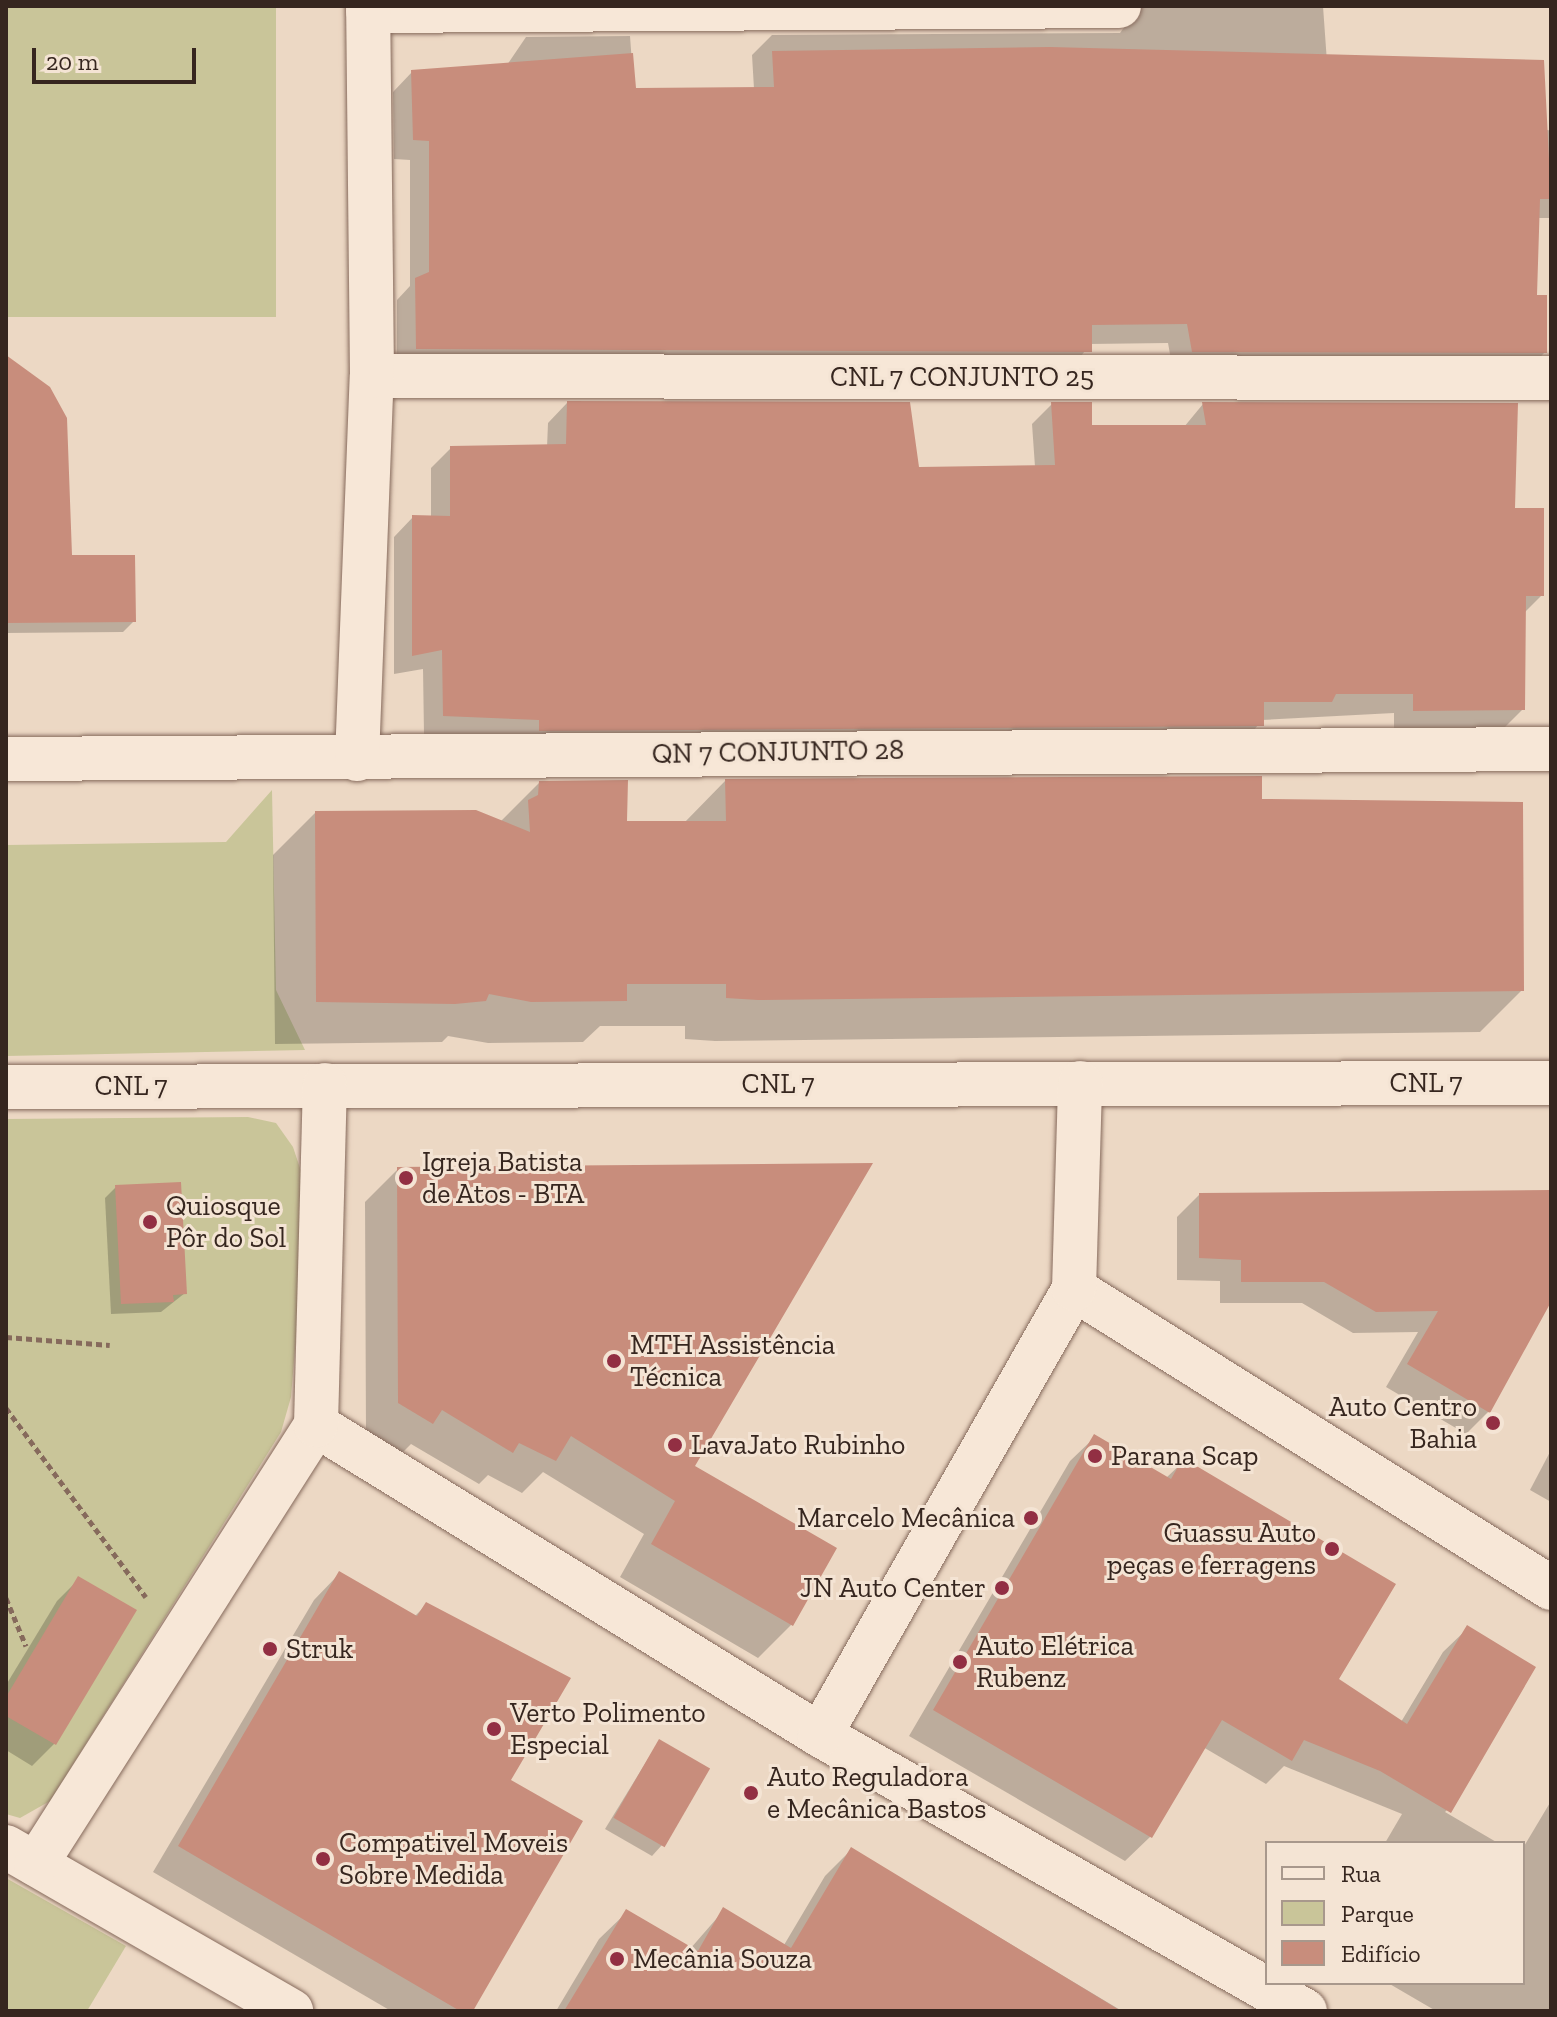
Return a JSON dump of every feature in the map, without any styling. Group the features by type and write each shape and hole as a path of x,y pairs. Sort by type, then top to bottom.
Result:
{"street":[{"path":"357,759 372,376 368,9 1119,6"},
{"name":"CNL 7 CONJUNTO 25","path":"372,376 1551,378"},
{"name":"QN 7 CONJUNTO 28","path":"6,759 1551,749"},
{"path":"820,1735 1074,1289 1080,1083"},
{"name":"CNL 7","path":"6,1087 1551,1083"},
{"path":"291,2011 21,1856 316,1425 325,1085"},
{"path":"1074,1289 1551,1588"},
{"path":"316,1425 820,1735 1305,2011"}],"path":[{"path":"6,1337 110,1345"},
{"path":"6,1408 153,1607"},
{"path":"6,1598 26,1646"}],"green space":[{"path":"6,6 276,6 276,317 6,317"},
{"path":"272,790 276,990 305,1050 6,1056 6,845 226,842"},
{"path":"248,1117 276,1123 293,1147 308,1192 291,1397 281,1432 50,1801 20,1818 6,1814 6,1119"},
{"path":"6,1878 126,1946 87,2011 6,2011"}],"building":[{"path":"1050,47 1544,60 1551,199 1540,199 1537,295 1547,295 1547,353 1192,352 1187,324 1092,325 1092,352 416,349 415,278 429,272 429,141 413,140 411,70 633,53 636,88 774,87 772,51"},
{"path":"6,355 50,387 67,418 72,555 135,555 136,622 6,623"},
{"path":"567,401 910,402 919,467 1055,465 1051,402 1092,402 1092,425 1206,425 1202,402 1518,403 1515,508 1544,508 1544,596 1526,596 1525,710 1413,711 1413,694 1336,694 1332,702 1264,702 1264,726 539,731 539,720 443,716 442,650 412,656 412,515 450,516 450,446 566,444"},
{"path":"1262,776 1262,799 1523,802 1524,991 758,1000 726,998 726,984 627,984 627,1001 531,1002 489,994 486,1001 455,1004 316,1002 315,811 476,810 530,832 528,800 538,795 539,781 628,780 627,821 726,821 725,779"},
{"path":"873,1163 695,1466 837,1548 793,1626 651,1544 675,1501 571,1436 556,1461 519,1443 513,1453 442,1410 433,1424 398,1403 397,1167"},
{"name":"Quiosque Pôr do Sol","path":"181,1182 187,1294 173,1295 174,1302 121,1304 115,1185"},
{"path":"1551,1190 1551,1302 1490,1413 1407,1364 1438,1311 1376,1312 1324,1282 1241,1282 1241,1260 1199,1258 1199,1193"},
{"path":"1094,1434 1171,1479 1183,1458 1396,1584 1339,1679 1407,1724 1467,1625 1536,1667 1451,1813 1380,1771 1304,1740 1292,1761 1222,1720 1152,1838 933,1710"},
{"path":"339,1571 417,1616 426,1602 571,1678 511,1780 583,1821 473,2011 460,2011 178,1846"},
{"path":"78,1576 137,1610 56,1745 6,1716 6,1697"},
{"path":"659,1739 710,1768 665,1847 614,1818"},
{"path":"851,1847 1121,2011 564,2011 626,1909 698,1951 723,1907 791,1948"}],"place":[{"name":"Igreja Batista de Atos - BTA","path":"406,1178"},
{"name":"Quiosque Pôr do Sol","path":"150,1222"},
{"name":"MTH Assistência Técnica","path":"614,1361"},
{"name":"Auto Centro Bahia","path":"1493,1423"},
{"name":"LavaJato Rubinho","path":"675,1445"},
{"name":"Parana Scap","path":"1095,1456"},
{"name":"Marcelo Mecânica","path":"1031,1518"},
{"name":"Guassu Auto peças e ferragens","path":"1332,1549"},
{"name":"JN Auto Center","path":"1002,1588"},
{"name":"Struk","path":"270,1649"},
{"name":"Auto Elétrica Rubenz","path":"960,1662"},
{"name":"Verto Polimento Especial","path":"494,1729"},
{"name":"Auto Reguladora e Mecânica Bastos","path":"751,1793"},
{"name":"Compativel Moveis Sobre Medida","path":"323,1859"},
{"name":"Mecânia Souza","path":"617,1959"}]}
